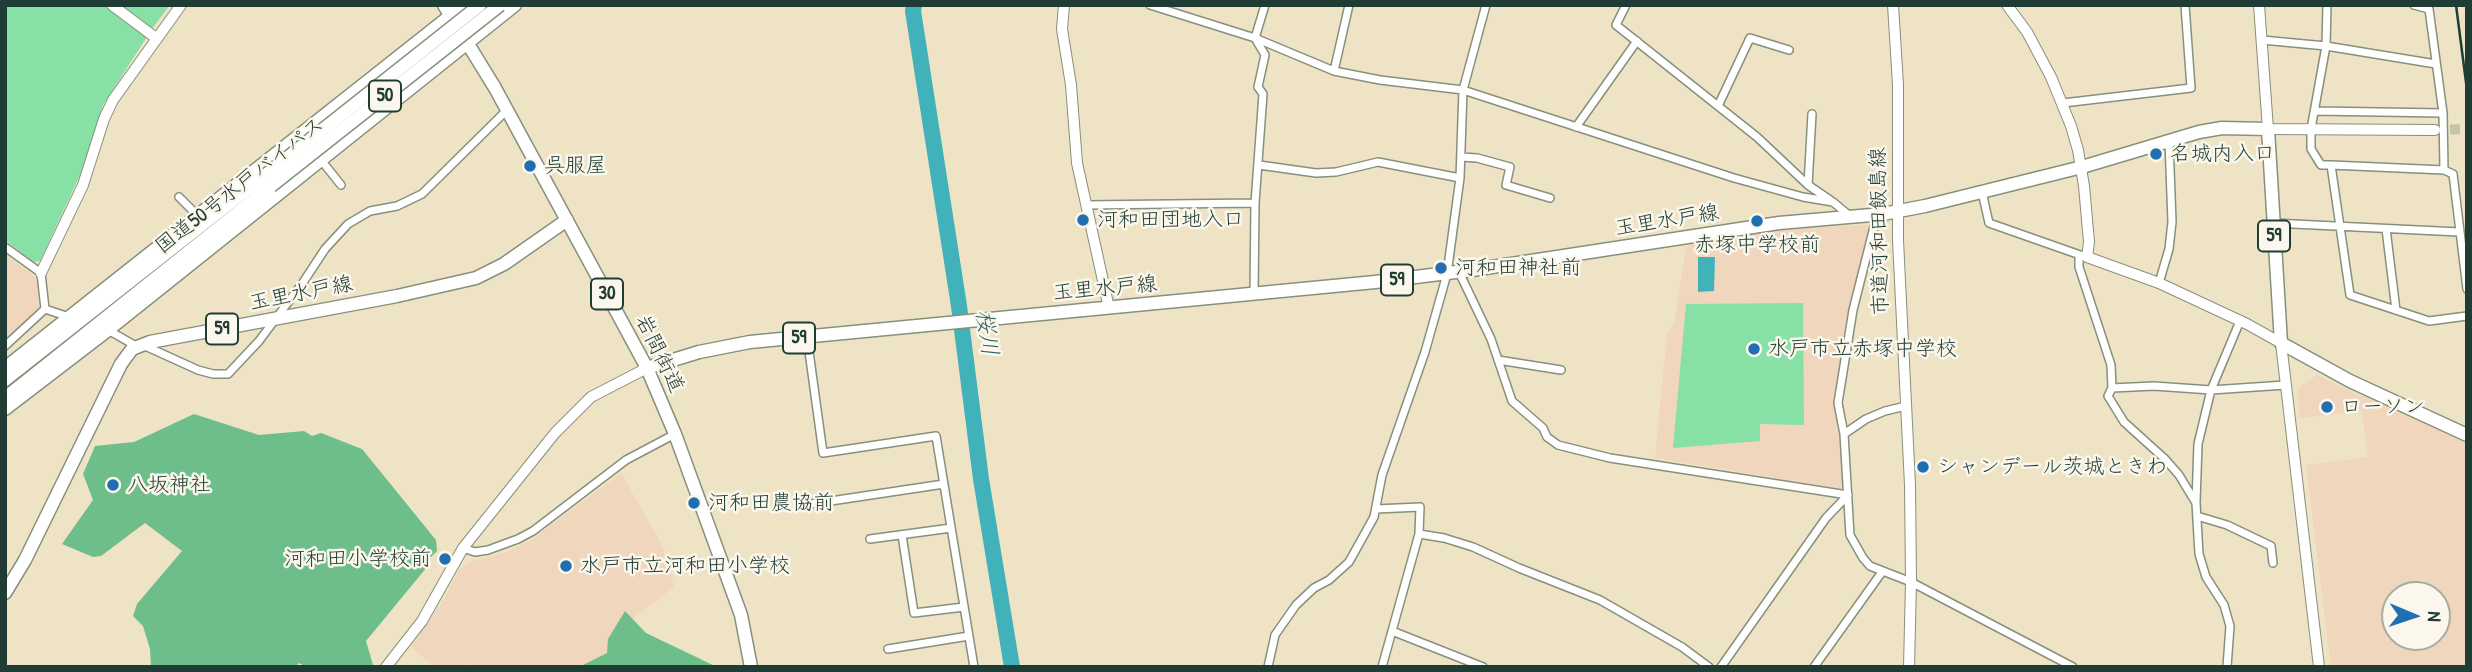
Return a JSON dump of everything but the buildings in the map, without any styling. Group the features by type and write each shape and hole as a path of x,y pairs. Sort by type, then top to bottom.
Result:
{"main road":[{"path":"5,368 447,10 464,5"},
{"name":"国道50号水戸バイパス","path":"5,398 480,5"},
{"name":"国道50号水戸バイパス","path":"5,380 499,5"},
{"path":"5,409 515,5"},
{"name":"岩間街道","path":"447,10 507,110 647,368 675,434 741,615 751,667"},
{"name":"玉里水戸線","path":"647,368 727,346 1453,273 1779,223 1877,215 1982,192 2222,128 2268,128"},
{"name":"59","path":"2268,128 2281,343"},
{"name":"玉里水戸線","path":"139,346 476,278 504,264 567,220"},
{"path":"2281,343 2350,381 2467,435"},
{"path":"5,593 25,559 121,364 128,353 139,346"}],"street":[{"path":"112,5 156,38"},
{"path":"44,309 41,274 83,185 104,119 113,100 181,5"},
{"path":"1064,5 1062,29 1071,85 1075,151 1109,308"},
{"path":"1150,5 1255,38 1334,71 1463,90 1734,178 1802,197 1833,202"},
{"path":"1254,294 1255,203 1263,94 1258,87 1265,55 1255,38 1265,5"},
{"path":"1334,71 1349,5"},
{"path":"1268,667 1275,635 1296,605 1349,562 1376,509 1382,475 1453,273 1463,90 1486,5"},
{"path":"1626,5 1616,25 1757,137 1808,185 1851,217"},
{"name":"市道河和田飯島線","path":"1893,5 1898,85 1897,212 1910,485 1909,667"},
{"path":"2007,5 2027,32 2063,103 2081,167 2089,242 2079,267 2110,366 2112,388 2108,396 2124,422 2179,475 2196,503"},
{"path":"2063,103 2191,88 2185,5"},
{"path":"2259,5 2268,128 2435,130"},
{"path":"2327,5 2326,46 2311,129 2311,149 2321,165 2444,170 2453,174 2467,289"},
{"path":"2414,5 2429,9 2443,113 2444,170"},
{"path":"1718,106 1750,38 1789,50"},
{"path":"2262,40 2326,46 2436,64"},
{"path":"1576,127 1637,41"},
{"path":"108,330 198,370 228,374 259,341 325,249 348,224 370,211 397,206 422,194 507,110"},
{"path":"2315,111 2443,113"},
{"path":"1808,185 1812,114"},
{"path":"2159,283 2169,249 2172,222 2169,140"},
{"path":"1461,157 1477,158 1510,167 1506,185 1550,198"},
{"path":"321,160 341,185"},
{"path":"1259,165 1316,173 1336,172 1378,162 1460,178"},
{"path":"2331,165 2350,295 2429,321 2467,316"},
{"path":"1982,192 1989,223 2159,283 2281,343 2319,667"},
{"path":"179,197 197,215"},
{"path":"1086,205 1255,203"},
{"path":"1877,215 1853,310 1839,402 1844,434 1850,535 1853,542 1863,558 1882,572 1911,582 2073,667"},
{"path":"2273,223 2459,232"},
{"path":"2386,229 2396,310"},
{"path":"5,247 41,274"},
{"path":"1453,273 1491,339 1512,401 1558,445 1610,458 1848,495"},
{"path":"44,309 69,317"},
{"path":"5,346 44,309"},
{"path":"2228,667 2230,626 2224,605 2206,577 2199,554 2196,503 2198,444 2211,390 2240,321"},
{"path":"807,337 823,453 936,436 974,667"},
{"path":"1498,360 1561,370"},
{"path":"386,667 422,621 463,548 572,414 598,392 647,368"},
{"path":"2112,388 2154,386 2211,390 2285,385"},
{"path":"1844,434 1866,419 1906,406"},
{"path":"463,548 475,552 488,551 526,535 626,460 675,434"},
{"path":"804,505 944,484"},
{"path":"1721,667 1826,518 1848,495"},
{"path":"1376,509 1420,507 1419,534 1382,667"},
{"path":"2197,516 2227,525 2271,546 2273,563"},
{"path":"870,539 951,528"},
{"path":"1419,534 1473,547 1600,600 1682,647 1709,667"},
{"path":"902,535 915,613 964,607"},
{"path":"1814,667 1882,572"},
{"path":"1392,631 1483,667"},
{"path":"888,649 969,636"}],"shaded area":[{"name":"水戸市立赤塚中学校","path":"1871,225 1852,299 1835,403 1842,438 1843,489 1655,458 1667,335 1674,325 1686,248 1691,244 1797,227"},
{"path":"5,255 37,278 39,307 5,341"},
{"path":"2317,375 2360,396 2372,397 2382,405 2467,444 2467,667 2331,667 2306,465 2368,457 2362,411 2300,418 2297,389"},
{"name":"水戸市立河和田小学校","path":"621,473 663,547 674,587 614,633 621,644 586,667 477,667 468,664 465,667 435,667 411,647 443,601 459,570 469,562 504,553 530,541"}],"green space":[{"path":"5,5 170,5 103,105 86,162 40,261 34,262 5,240"},
{"path":"1803,303 1804,425 1760,424 1760,441 1673,448 1686,304"},
{"path":"194,414 259,435 304,431 312,436 321,433 362,449 436,540 437,551 430,558 427,567 366,641 373,665 371,667 306,667 299,663 295,667 151,667 150,649 143,626 133,616 137,604 182,551 145,523 101,556 93,557 62,544 93,500 83,474 95,446 134,442"},
{"path":"625,611 646,633 717,667 579,667 607,653 608,639"}],"water":[{"path":"1698,257 1715,257 1714,291 1698,292"}],"waterway":[{"name":"桜川","path":"914,5 959,306 981,479 1012,667"}],"tunnel":[{"path":"2435,130 2467,129"}],"railway":[{"path":"2456,5 2467,90"}],"place":[{"name":"名城内入口","path":"2156,154"},
{"name":"呉服屋","path":"530,166"},
{"name":"河和田団地入口","path":"1083,220"},
{"name":"赤塚中学校前","path":"1757,221"},
{"name":"河和田神社前","path":"1441,268"},
{"name":"水戸市立赤塚中学校","path":"1754,349"},
{"name":"ローソン","path":"2327,407"},
{"name":"シャンデール茨城ときわ","path":"1923,467"},
{"name":"八坂神社","path":"113,485"},
{"name":"河和田農協前","path":"694,503"},
{"name":"河和田小学校前","path":"445,559"},
{"name":"水戸市立河和田小学校","path":"566,566"}]}
